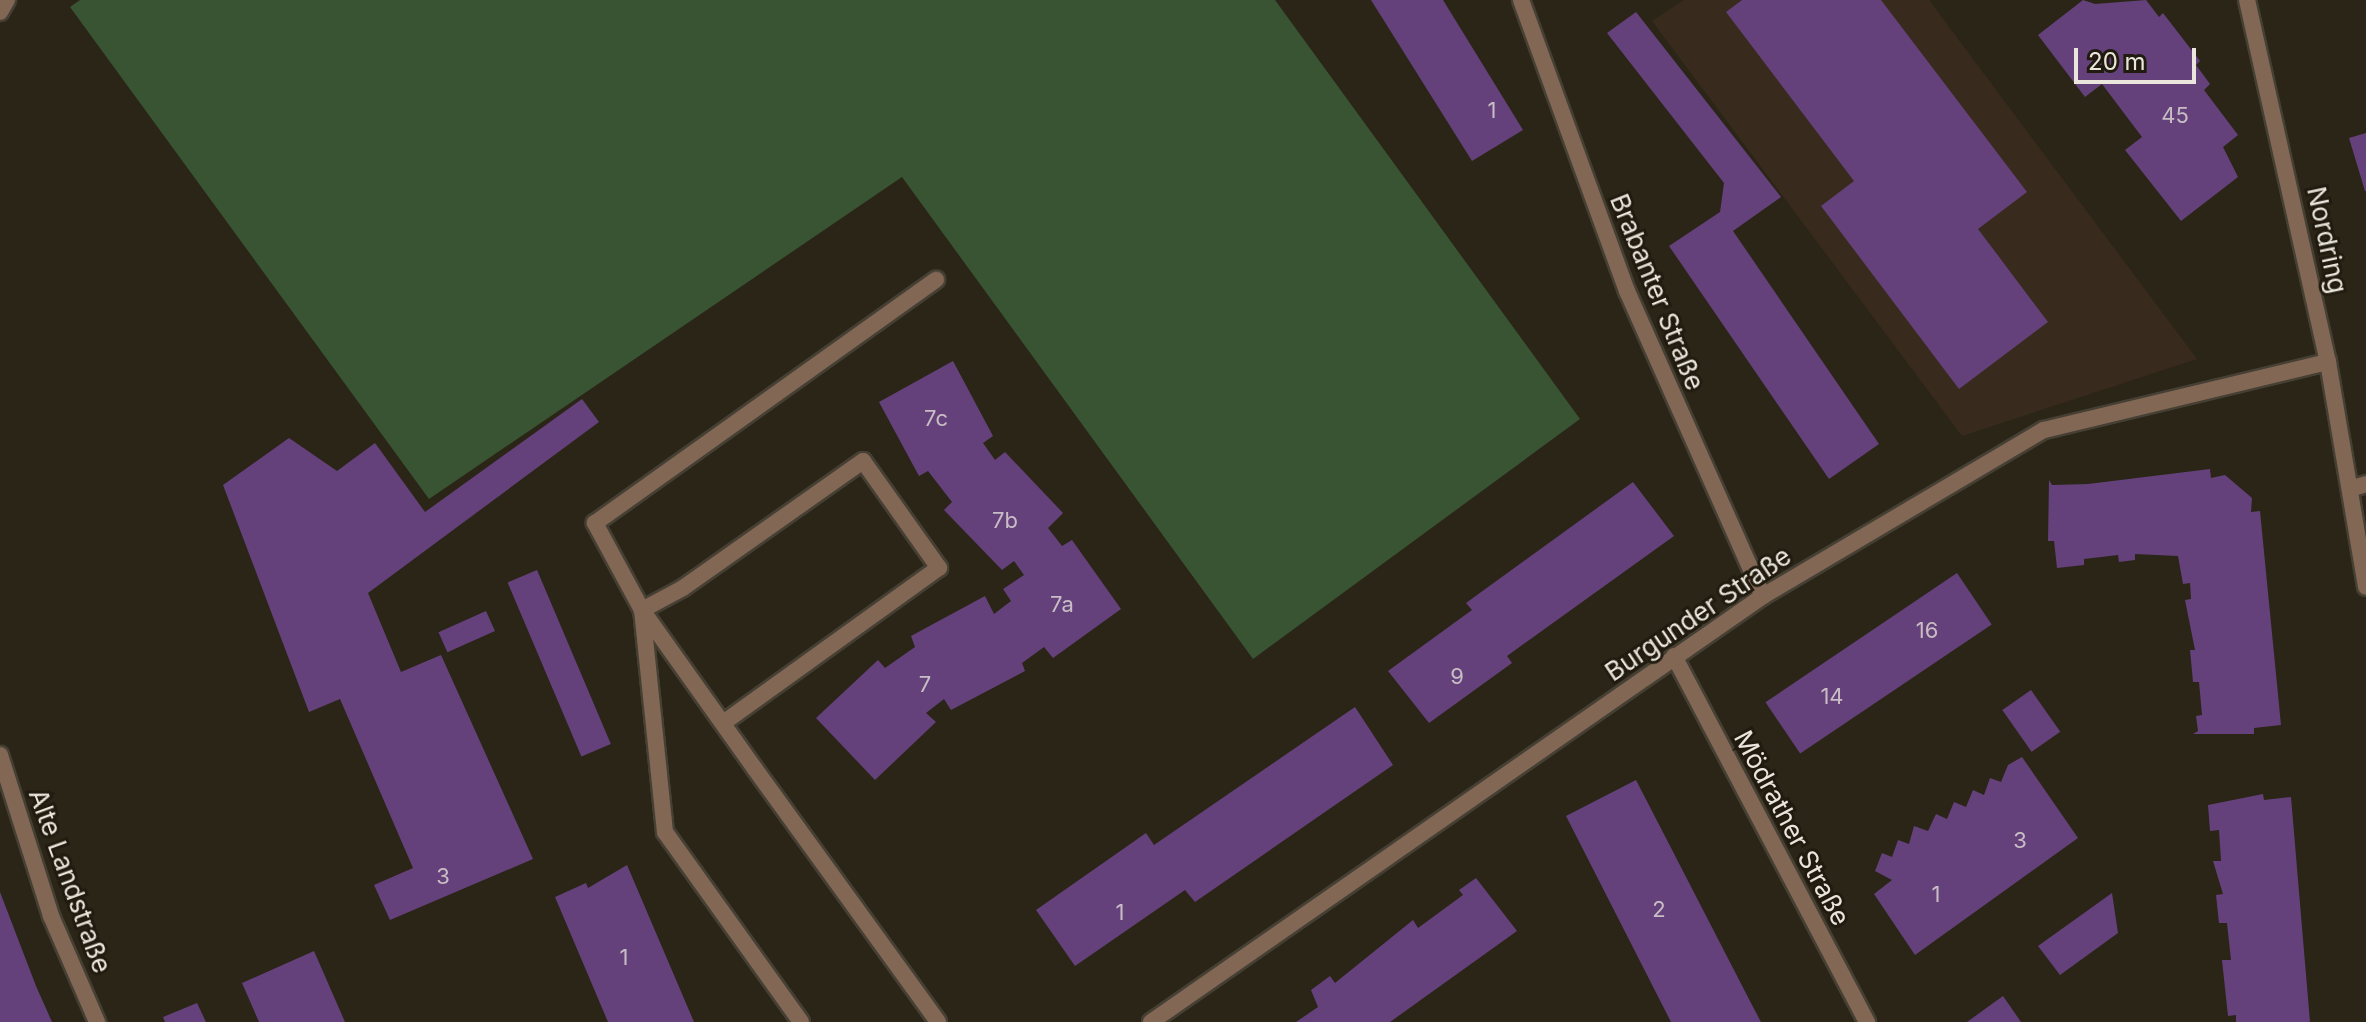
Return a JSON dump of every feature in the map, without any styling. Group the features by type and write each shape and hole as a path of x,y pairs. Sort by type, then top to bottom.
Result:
{"street":[{"path":"0,12 7,0"},
{"name":"Brabanter Straße","path":"1521,0 1627,291 1763,596"},
{"name":"Nordring","path":"2247,0 2328,362 2360,486 2366,587"},
{"path":"936,280 595,523 642,610 938,1022"},
{"name":"Burgunder Straße","path":"1151,1022 1763,596 2044,430 2328,362"},
{"path":"642,610 683,588 863,461 939,568 723,723"},
{"path":"642,610 665,832 801,1022"},
{"name":"Mödrather Straße","path":"1674,656 1867,1022"},
{"name":"Alte Landstraße","path":"0,755 51,916 97,1022"}],"shaded area":[{"path":"1684,0 1929,0 2197,359 1962,436 1652,21"}],"green space":[{"path":"80,0 1275,0 1580,419 1253,659 902,177 429,499 70,7"}],"building":[{"path":"1371,0 1443,0 1523,130 1472,161"},
{"path":"1742,0 1881,0 2027,192 1978,229 2048,322 1959,389 1821,206 1854,181 1726,12"},
{"path":"2083,0 2095,4 2146,0 2159,17 2163,13 2200,61 2196,65 2210,84 2204,90 2238,135 2223,147 2238,177 2181,221 2125,150 2142,137 2102,84 2085,97 2038,35"},
{"path":"1636,12 1781,197 1733,231 1879,444 1829,479 1669,246 1720,212 1724,183 1607,33"},
{"path":"2366,133 2366,191 2365,191 2349,138"},
{"path":"953,361 993,436 983,443 995,460 1005,452 1063,513 1048,528 1062,546 1072,540 1121,609 1053,658 1044,647 1022,663 1025,671 951,710 944,699 926,713 936,722 875,780 816,718 878,660 885,668 915,647 911,636 985,596 994,614 1011,601 1003,589 1024,575 1014,561 1002,570 944,510 952,502 928,471 919,476 879,402"},
{"path":"582,399 599,422 368,593 401,672 441,655 533,859 390,920 374,885 413,868 340,699 309,712 223,485 289,438 337,471 375,443 425,512"},
{"path":"2210,469 2211,478 2225,475 2252,498 2251,512 2260,511 2281,725 2254,728 2254,734 2193,734 2198,731 2196,716 2202,715 2199,682 2193,682 2190,650 2195,650 2185,600 2191,599 2190,583 2183,584 2178,556 2135,554 2135,560 2119,562 2118,555 2084,559 2084,565 2057,568 2054,541 2048,541 2049,480 2052,485 2088,484"},
{"path":"1633,482 1674,536 1507,656 1512,663 1429,723 1388,671 1472,610 1466,603"},
{"path":"537,570 611,744 581,756 508,583"},
{"path":"1957,573 1992,624 1800,754 1765,702"},
{"path":"486,611 495,631 447,652 438,632"},
{"path":"2031,690 2060,732 2032,752 2002,710"},
{"path":"1355,707 1393,765 1195,902 1185,890 1075,966 1036,910 1146,833 1154,845"},
{"path":"2022,757 2078,838 1915,955 1874,894 1892,880 1875,871 1882,853 1892,857 1898,840 1909,844 1914,826 1928,831 1936,814 1947,819 1954,802 1966,807 1973,790 1984,795 1990,778 2001,782 2008,765"},
{"path":"1636,780 1761,1022 1671,1022 1566,816"},
{"path":"2263,794 2264,800 2291,797 2310,1022 2236,1022 2236,1015 2228,1016 2222,960 2231,960 2227,923 2219,923 2216,895 2223,894 2213,861 2221,861 2219,830 2210,831 2208,805"},
{"path":"627,865 694,1022 608,1022 555,897 586,883 588,888"},
{"path":"1476,878 1517,931 1390,1022 1296,1022 1318,1007 1311,990 1330,976 1335,983 1413,920 1418,928 1463,895 1459,890"},
{"path":"0,892 36,986 52,1022 0,1022"},
{"path":"2112,893 2118,933 2060,975 2038,946"},
{"path":"314,951 345,1022 259,1022 242,983"},
{"path":"2003,996 2021,1022 1967,1022"},
{"path":"197,1003 206,1022 165,1022 163,1017"}]}
